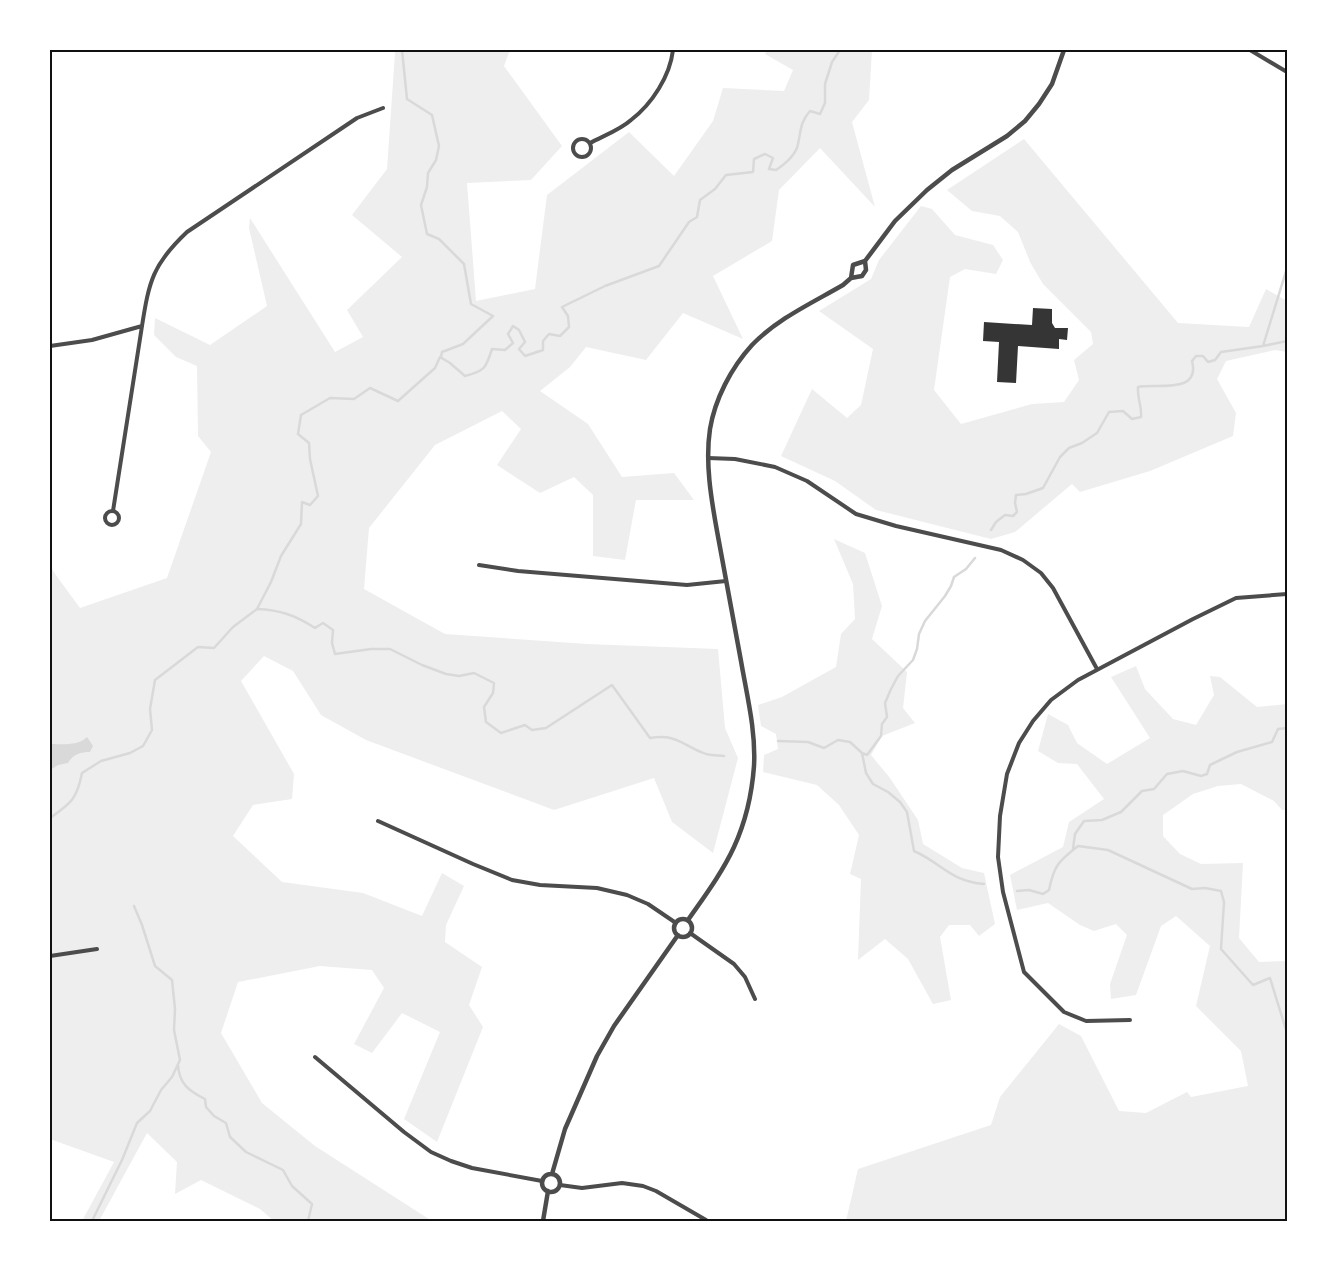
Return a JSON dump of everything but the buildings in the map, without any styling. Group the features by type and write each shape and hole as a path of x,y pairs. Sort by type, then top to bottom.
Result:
{"street":[{"path":"590,143 631,121 651,100 672,60 673,50"},
{"path":"851,278 853,265 865,261 895,221 927,190 952,170 1007,136 1025,122 1052,84 1064,50"},
{"path":"1250,50 1287,72"},
{"path":"114,511 147,293 160,262 187,232 357,118 383,108"},
{"path":"585,140 590,143 591,149 588,155 580,157 575,153 573,147 576,142 585,140"},
{"path":"688,920 721,871 735,846 747,809 754,767 752,721 711,498 708,458 710,429 717,402 732,373 751,346 785,318 843,285 851,278 862,276 865,273 865,261"},
{"path":"50,346 92,340 142,326"},
{"path":"708,458 734,459 775,467 807,481 856,514 896,526 1001,550 1023,560 1041,573 1053,588 1097,668"},
{"path":"479,564 518,570 687,585 726,581"},
{"path":"1130,1020 1086,1021 1064,1012 1024,972 1003,892 998,857 1000,816 1007,774 1019,743 1033,721 1051,700 1078,680 1097,668 1236,598 1287,594"},
{"path":"378,821 512,880 540,885 597,888 627,895 648,904 676,923"},
{"path":"681,919 688,920 692,926 690,933 684,937 678,935 674,928 676,923 681,919"},
{"path":"690,933 734,964 745,977 755,998"},
{"path":"552,1174 565,1129 597,1056 614,1026 678,935"},
{"path":"50,956 97,949"},
{"path":"315,1057 404,1132 431,1152 472,1168 542,1181"},
{"path":"552,1174 557,1176 560,1184 557,1190 548,1191 544,1189 542,1181 547,1175 552,1174"},
{"path":"560,1184 582,1188 622,1183 643,1186 656,1191 706,1220"},
{"path":"543,1221 548,1191"}],"shaded area":[{"path":"394,50 510,50 504,66 562,146 531,180 467,183 476,301 535,289 547,195 629,132 674,176 713,121 723,88 784,91 793,70 765,54 767,50 872,50 869,100 852,122 875,207 820,148 779,190 772,241 713,276 743,339 683,313 646,360 586,347 570,367 540,391 588,424 622,477 674,473 694,500 636,500 625,560 593,556 593,495 574,477 540,493 497,465 521,429 502,411 435,445 369,528 364,589 445,634 587,644 718,649 725,728 738,758 713,853 672,822 654,778 554,810 366,740 321,715 293,671 264,656 241,681 294,774 292,799 253,805 233,836 282,882 363,893 422,916 442,873 464,886 446,925 445,942 482,967 469,1005 483,1027 437,1142 404,1119 440,1032 402,1013 372,1053 354,1044 384,988 372,970 320,966 238,982 221,1033 262,1103 315,1146 432,1221 274,1221 260,1209 201,1180 175,1194 177,1162 147,1133 99,1221 82,1221 114,1162 50,1139 50,561 53,571 80,608 167,578 211,452 198,436 197,366 176,357 154,335 155,318 210,345 267,306 249,228 250,218 335,352 363,337 347,310 402,257 352,215 387,169"},
{"path":"1024,139 1178,323 1249,327 1266,289 1287,301 1287,352 1275,350 1226,361 1217,379 1236,413 1233,436 1150,471 1080,492 1072,484 1015,532 991,539 876,510 835,481 781,456 812,389 847,418 861,405 873,349 819,311 871,279 879,260 921,206 932,209 955,235 993,245 1003,260 996,274 965,269 950,277 934,390 961,424 1032,404 1064,402 1079,380 1074,360 1093,344 1091,332 1043,284 1030,262 1018,232 1000,216 972,211 947,190"},
{"path":"834,539 865,553 882,606 872,639 907,672 903,708 915,723 882,736 871,755 890,778 918,820 923,844 962,868 984,873 995,924 979,936 970,925 949,925 940,937 951,1000 933,1004 908,959 885,939 858,960 861,879 850,874 859,835 839,805 817,785 763,772 764,755 778,749 776,734 761,726 758,705 782,697 836,667 841,634 855,619 853,584"},
{"path":"1136,666 1145,689 1173,719 1196,725 1214,695 1210,676 1220,677 1257,707 1287,704 1287,810 1282,810 1274,801 1241,784 1218,786 1193,794 1163,815 1163,836 1180,854 1201,864 1243,863 1239,938 1259,962 1287,961 1287,1221 846,1221 858,1169 991,1125 1000,1097 1059,1024 1081,1036 1119,1111 1146,1113 1187,1092 1191,1097 1248,1086 1241,1051 1196,1006 1210,946 1176,916 1161,926 1136,995 1111,999 1110,984 1127,935 1116,924 1094,931 1080,925 1048,903 1017,910 1010,875 1063,847 1069,822 1104,799 1077,764 1058,763 1038,751 1048,714 1068,725 1077,743 1107,764 1150,738 1111,677"},
{"path":"87,737 93,746 90,752 77,754 68,763 58,765 50,770 50,744 75,743"}],"waterway":[{"path":"402,50 407,99 432,115 439,146 436,160 428,173 427,187 421,205 427,234 439,239 464,264 471,304 493,316 463,344 442,352 441,357"},
{"path":"50,818 72,800 78,789 82,773 101,761 130,753 143,746 152,730 150,709 155,680 198,647 214,648 233,627 257,609 271,582 281,556 301,524 302,502 310,505 318,496 310,459 309,443 298,434 301,415 330,398 354,399 370,388 398,401 435,368 440,357 465,376 477,372 486,365 492,349 505,350 513,343 508,334 513,326 519,330 525,342 519,349 525,356 543,350 543,341 549,334 560,336 569,327 568,316 562,307 605,286 659,266 689,222 697,217 700,200 715,189 726,175 753,172 754,159 765,154 773,158 769,169 776,170 790,159 797,148 804,119 810,111 820,114 825,103 825,84 832,62 840,50"},
{"path":"1263,346 1287,268"},
{"path":"991,530 996,522 1005,515 1013,516 1017,512 1016,495 1026,494 1043,488 1060,457 1069,448 1082,443 1097,433 1109,412 1123,411 1132,419 1141,417 1138,387 1183,383 1190,379 1193,372 1192,361 1196,356 1203,356 1208,362 1215,360 1221,352 1287,341"},
{"path":"862,753 867,755 881,736 882,724 887,717 885,703 898,676 913,660 919,634 925,621 945,596 954,577 966,569 975,558"},
{"path":"257,609 287,614 315,628 323,623 333,630 332,643 335,654 371,649 390,649 422,665 446,674 459,676 474,673 494,683 493,693 484,707 486,722 501,733 525,725 532,730 546,728 612,685 650,738 672,738 704,753 724,756"},
{"path":"1073,849 1075,834 1084,821 1102,820 1121,812 1142,791 1154,789 1167,774 1183,771 1201,776 1207,774 1210,765 1237,752 1272,742 1278,729 1287,728"},
{"path":"778,741 808,742 824,748 838,740 850,742 862,753 866,773 873,784 888,792 900,802 907,812 914,851 955,876 984,884"},
{"path":"1017,891 1029,890 1043,894 1049,890 1058,864 1078,846 1108,850 1192,889 1205,888 1221,891 1224,902 1221,949 1253,985 1270,978 1287,1033"},
{"path":"92,1221 122,1160 137,1123 150,1111 161,1090 172,1077 180,1060 174,1030 175,1009 172,980 155,966 134,906"},
{"path":"178,1065 183,1082 190,1090 205,1099 206,1107 214,1116 226,1123 230,1137 246,1152 283,1170 292,1186 312,1204 308,1221"}]}
